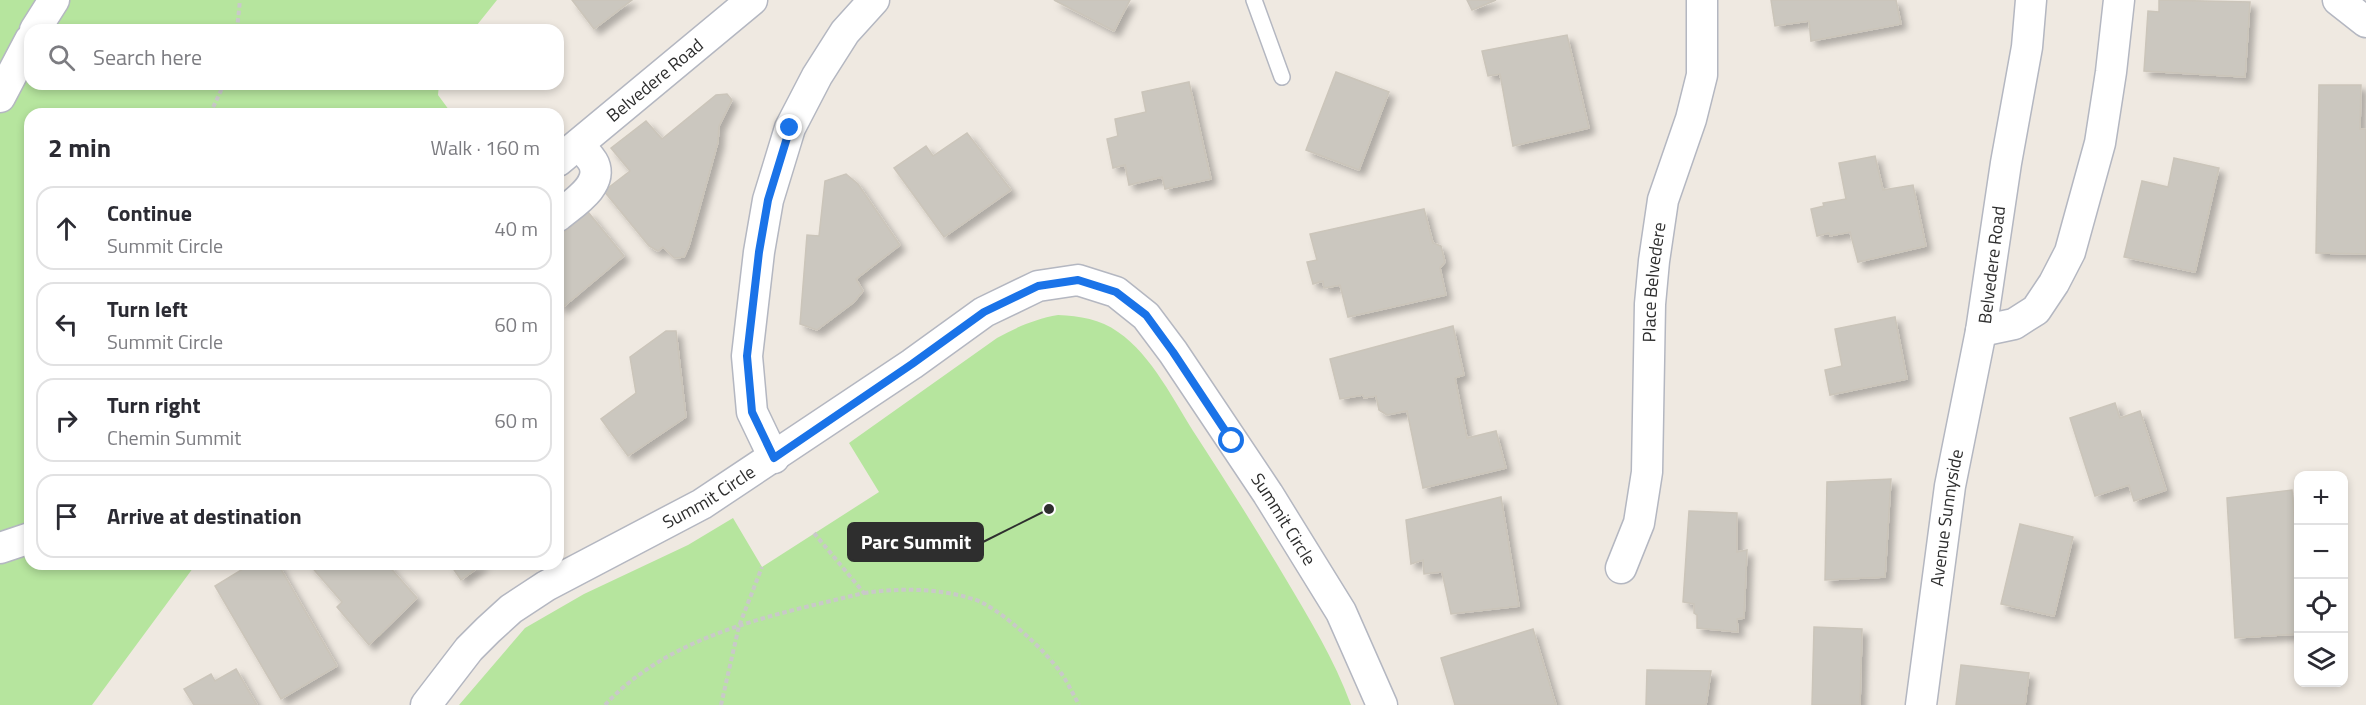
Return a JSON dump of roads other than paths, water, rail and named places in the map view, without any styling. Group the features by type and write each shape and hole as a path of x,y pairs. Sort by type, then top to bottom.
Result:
{"street":[{"path":"39,24 54,0"},
{"name":"Belvedere Road","path":"568,153 671,65 752,0"},
{"path":"774,458 752,412 747,356 759,252 768,200 790,128 812,86 845,32 874,0"},
{"name":"Place Belvedere","path":"1621,568 1639,523 1647,472 1650,304 1654,261 1663,200 1691,119 1702,75 1702,0"},
{"name":"Belvedere Road","path":"2031,0 2027,47 2006,163 1981,331 2014,324 2036,310 2054,283 2070,252 2100,143 2119,0"},
{"path":"2338,0 2366,22"},
{"path":"0,97 24,51"},
{"path":"564,211 584,195 594,179 594,164 568,153"},
{"name":"Summit Circle","path":"426,705 469,649 511,609 546,586 702,504 774,458 984,312 1038,286 1078,280 1116,292 1146,315 1173,352 1268,494 1341,612 1382,705"},
{"name":"Avenue Sunnyside","path":"1921,705 1950,486 1981,331"},
{"path":"0,548 24,540"}],"lane":[{"path":"1254,0 1282,77"}],"place":[{"name":"Parc Summit","path":"1049,509"}]}
